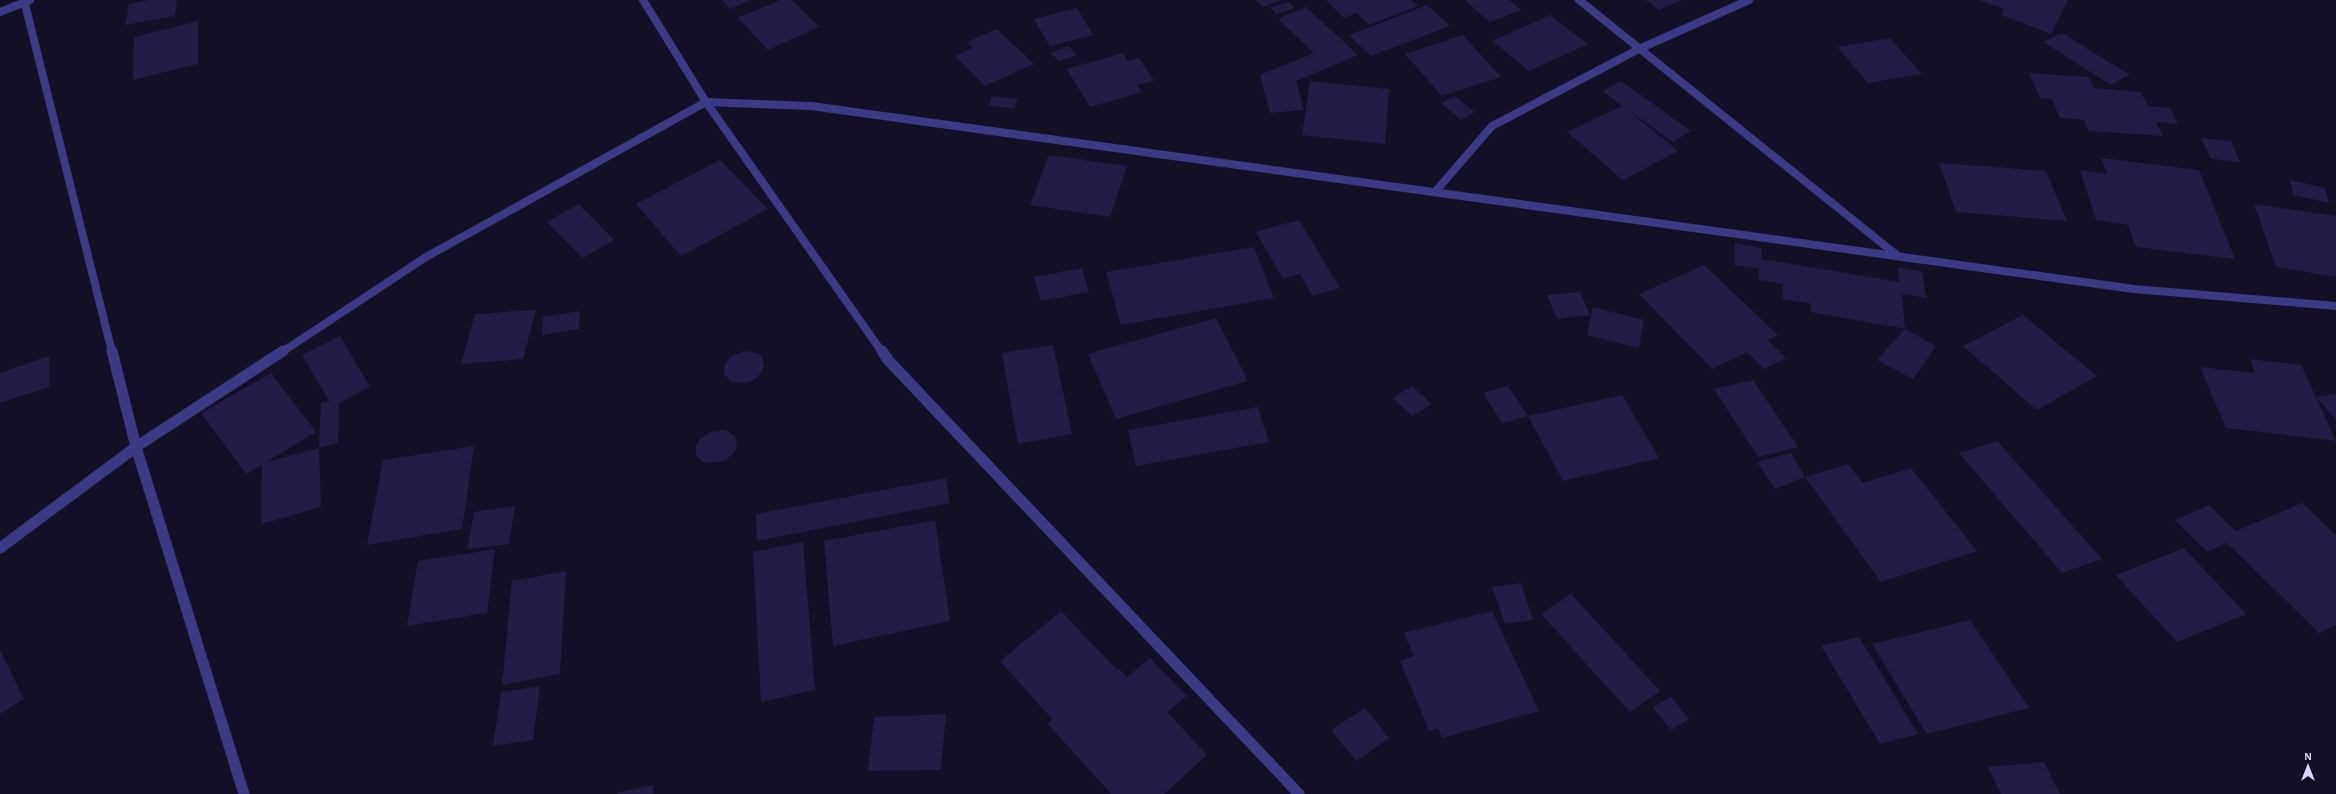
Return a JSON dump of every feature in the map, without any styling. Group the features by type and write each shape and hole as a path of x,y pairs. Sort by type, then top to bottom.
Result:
{"street":[{"path":"643,0 706,102 889,361 1299,794"},
{"path":"1579,0 1898,256"},
{"path":"1435,192 1492,126 1639,48 1749,0"},
{"path":"0,12 26,1 136,447 244,794"},
{"path":"0,548 136,447 426,257 706,102 811,106 2134,289 2336,306"}],"building":[{"path":"148,0 177,0 175,16 125,25 129,4"},
{"path":"722,0 751,0 730,9"},
{"path":"780,0 792,0 819,27 768,50 738,18"},
{"path":"1256,0 1282,0 1263,7"},
{"path":"1326,0 1411,0 1418,6 1369,25 1357,13 1344,18"},
{"path":"1465,0 1509,0 1521,10 1490,22"},
{"path":"1646,0 1682,0 1659,10"},
{"path":"1979,0 2068,0 2051,34 2001,15 2004,9"},
{"path":"1289,2 1295,8 1276,14 1270,7"},
{"path":"1427,5 1450,26 1371,56 1349,35"},
{"path":"1306,7 1358,55 1296,81 1304,110 1270,113 1260,75 1314,53 1278,19"},
{"path":"1077,8 1093,35 1050,46 1034,19"},
{"path":"1550,15 1588,44 1529,71 1492,41"},
{"path":"198,21 198,64 133,80 134,37"},
{"path":"997,29 1034,64 985,86 955,56 973,48 967,42"},
{"path":"2062,33 2130,75 2111,85 2043,42"},
{"path":"1463,35 1501,77 1442,96 1405,54"},
{"path":"1890,38 1922,74 1868,83 1837,47"},
{"path":"1068,46 1077,55 1059,61 1051,53"},
{"path":"1123,53 1128,61 1139,58 1154,81 1137,85 1142,92 1090,107 1067,69"},
{"path":"2029,73 2088,77 2094,88 2141,92 2148,106 2170,108 2178,124 2156,122 2163,136 2089,131 2084,120 2060,118 2052,99 2040,98"},
{"path":"1310,81 1389,89 1385,144 1302,135"},
{"path":"1621,81 1691,131 1673,142 1627,109 1678,151 1623,180 1567,132 1622,106 1603,91"},
{"path":"992,96 1018,99 1014,108 989,106"},
{"path":"1454,96 1475,112 1461,120 1441,103"},
{"path":"2201,138 2231,141 2240,162 2211,159"},
{"path":"1049,155 1127,166 1110,217 1030,205"},
{"path":"2101,158 2199,170 2235,259 2136,247 2128,225 2096,220 2080,170 2107,174"},
{"path":"720,160 768,209 681,256 636,204"},
{"path":"1939,163 2046,171 2067,221 1956,212"},
{"path":"2290,180 2325,188 2329,203 2293,195"},
{"path":"579,204 614,240 583,258 547,222"},
{"path":"2254,204 2336,216 2336,277 2276,267"},
{"path":"1299,220 1340,288 1312,296 1300,274 1283,279 1256,232"},
{"path":"1735,243 1761,248 1762,259 1899,282 1898,267 1922,272 1926,298 1902,294 1905,329 1811,312 1811,304 1783,299 1783,284 1759,280 1759,269 1735,265"},
{"path":"1254,247 1274,298 1121,325 1106,272"},
{"path":"1704,265 1778,335 1768,340 1786,358 1764,369 1747,352 1712,369 1639,294"},
{"path":"1082,268 1089,292 1041,301 1034,277"},
{"path":"1580,292 1590,315 1557,319 1547,295"},
{"path":"1593,307 1644,320 1639,348 1587,335"},
{"path":"536,310 523,359 461,364 475,314"},
{"path":"580,311 579,329 542,335 543,317"},
{"path":"2023,315 2097,376 2037,410 1963,346"},
{"path":"1216,318 1248,381 1116,419 1088,354"},
{"path":"1905,329 1936,346 1913,379 1877,360"},
{"path":"340,336 370,387 339,403 338,443 319,448 321,403 329,401 302,355"},
{"path":"1053,345 1072,434 1018,444 1002,353"},
{"path":"745,351 758,353 762,357 764,367 757,378 751,381 744,383 731,382 724,374 725,364 732,356"},
{"path":"49,356 49,387 0,403 0,373"},
{"path":"2250,359 2301,365 2336,441 2226,428 2200,367 2255,373"},
{"path":"271,373 316,432 246,474 201,413"},
{"path":"1753,380 1798,447 1758,457 1714,389"},
{"path":"1412,386 1432,404 1412,416 1393,398"},
{"path":"1508,386 1528,416 1502,423 1483,393"},
{"path":"2336,394 2336,420 2316,397"},
{"path":"1622,395 1659,458 1563,481 1528,416"},
{"path":"1258,407 1269,442 1136,466 1128,430"},
{"path":"725,430 735,436 737,446 735,452 725,461 705,463 696,456 696,445 699,440 710,432"},
{"path":"1997,441 2102,559 2062,573 1959,453"},
{"path":"474,446 462,529 367,545 383,460"},
{"path":"319,448 321,507 261,524 262,463"},
{"path":"1791,453 1805,477 1775,489 1757,462"},
{"path":"1848,464 1863,483 1911,468 1977,551 1881,582 1805,477"},
{"path":"946,478 950,503 757,541 756,514"},
{"path":"2302,503 2336,535 2336,625 2319,633 2227,543 2207,552 2175,520 2209,505 2236,531"},
{"path":"515,506 509,544 467,549 474,512"},
{"path":"935,520 950,621 833,646 824,541"},
{"path":"803,542 815,690 761,702 753,552"},
{"path":"2184,548 2246,614 2177,642 2116,575"},
{"path":"495,549 487,613 407,626 418,561"},
{"path":"566,571 560,674 502,685 512,581"},
{"path":"1521,583 1533,620 1505,624 1492,587"},
{"path":"1571,594 1660,691 1630,712 1541,614"},
{"path":"1061,611 1117,670 1118,668 1127,677 1150,658 1187,696 1167,712 1207,755 1164,794 1111,794 1048,724 1052,719 1000,661"},
{"path":"1492,611 1539,711 1442,738 1438,728 1429,731 1400,661 1414,656 1404,633"},
{"path":"1970,620 2029,708 1927,734 1872,644"},
{"path":"1859,637 1918,734 1880,744 1821,646"},
{"path":"0,650 24,699 0,714"},
{"path":"540,686 533,740 493,746 501,692"},
{"path":"1671,697 1689,719 1671,730 1653,707"},
{"path":"1365,708 1389,738 1356,761 1331,730"},
{"path":"946,714 941,770 868,771 874,717"},
{"path":"2044,762 2060,794 2001,794 1988,767"},
{"path":"653,785 653,794 617,794 617,793"}]}
